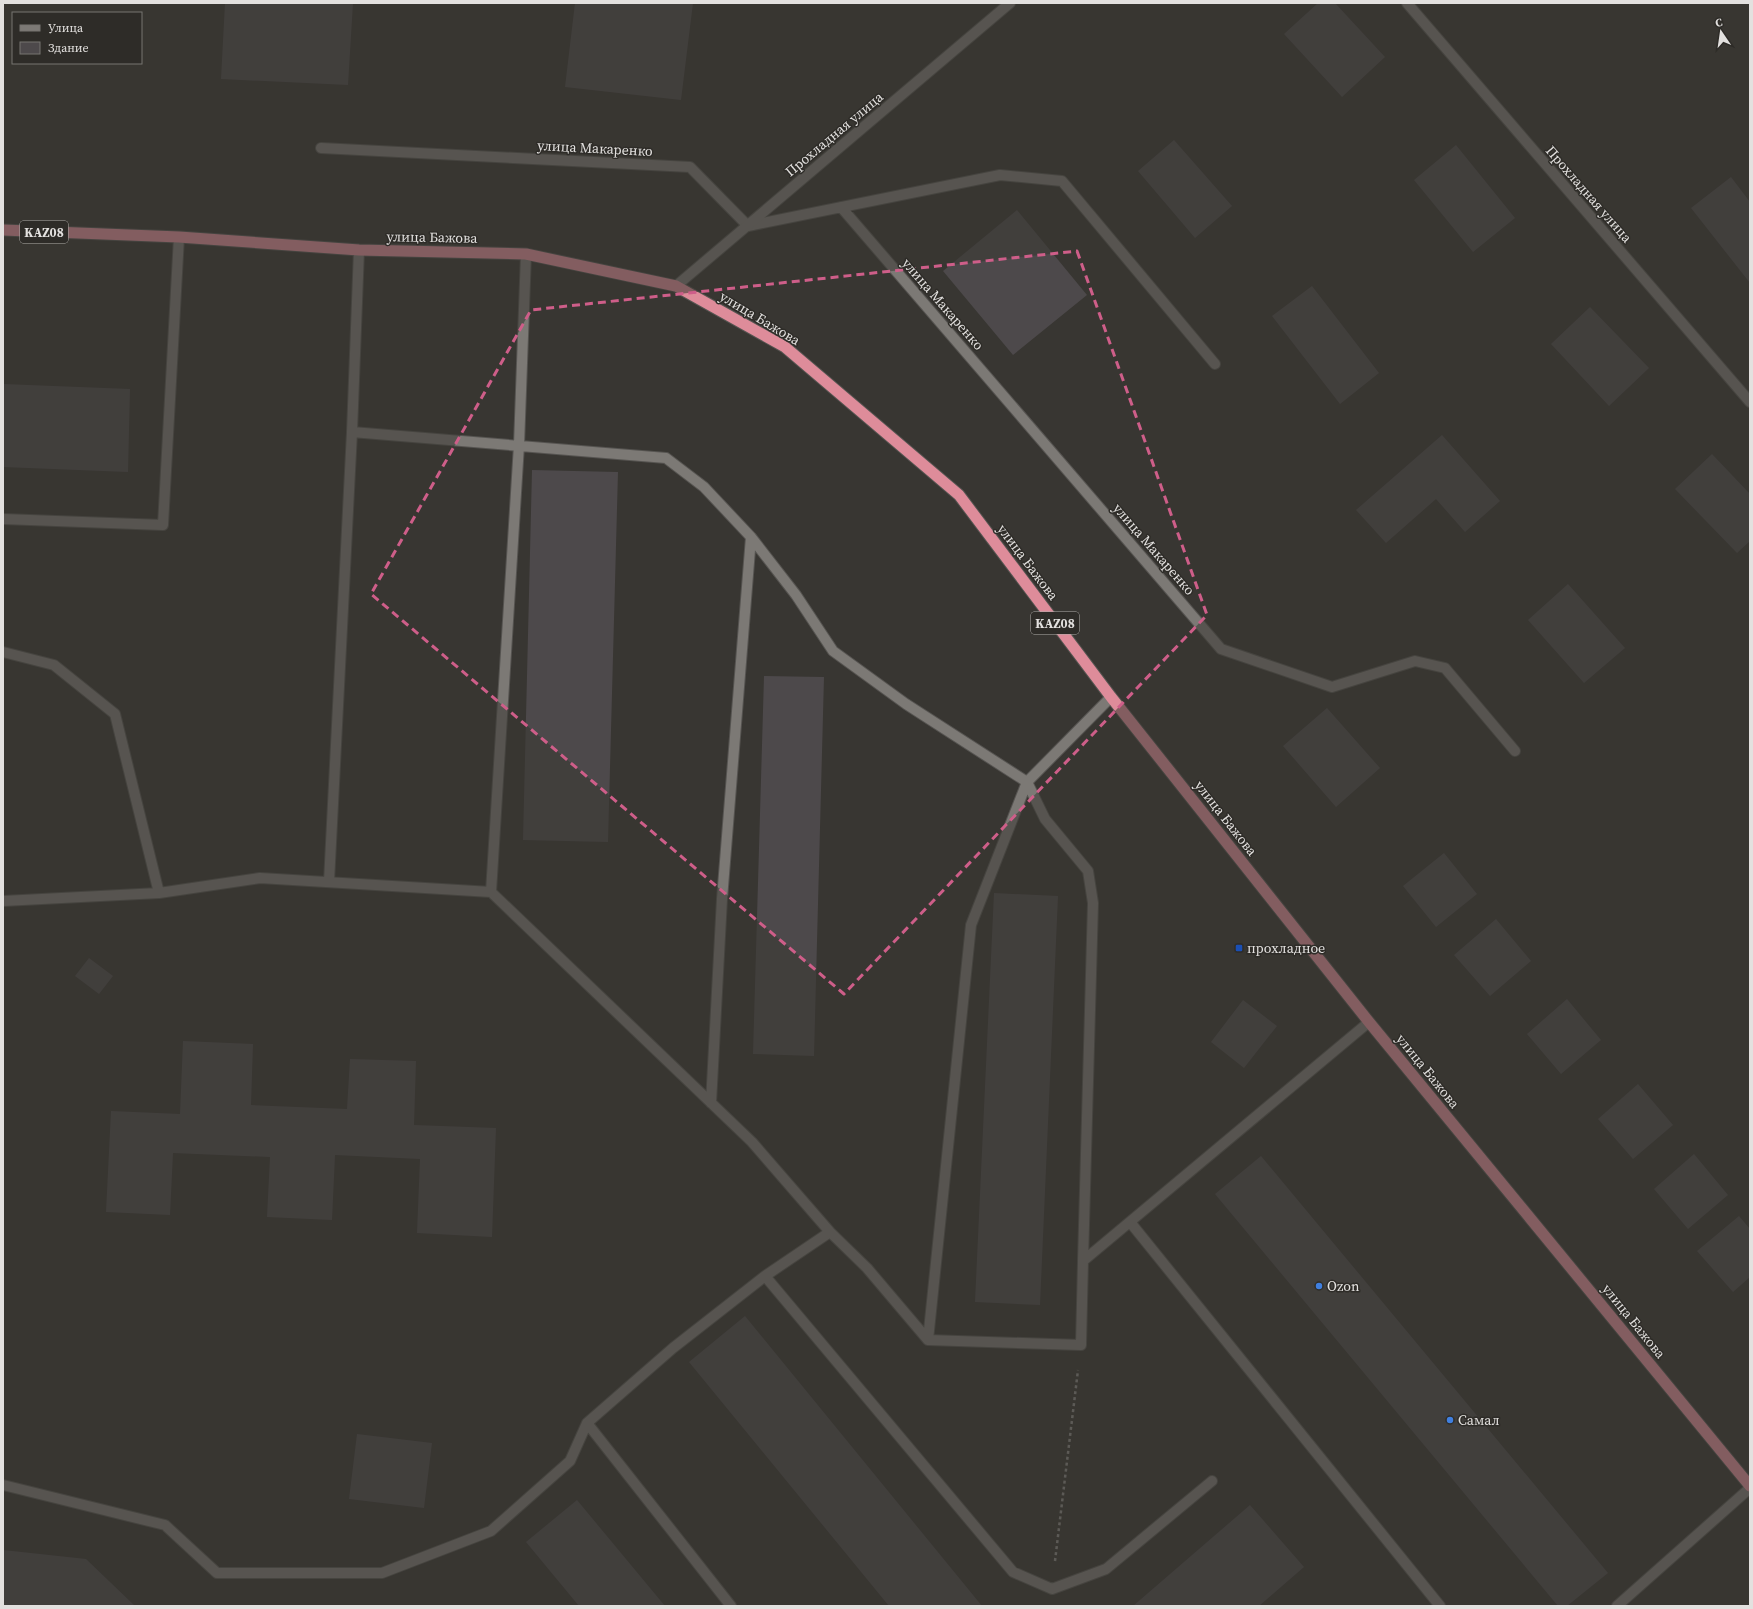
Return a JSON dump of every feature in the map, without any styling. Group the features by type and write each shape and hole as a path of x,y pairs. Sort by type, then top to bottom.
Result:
{"highway":[{"name":"улица Бажова","path":"3,230 179,237 359,250 526,254 676,286 785,347 959,495 1111,697 1369,1022 1750,1487"}],"street":[{"name":"Прохладная улица","path":"676,286 1010,3"},
{"name":"Прохладная улица","path":"1408,3 1750,402"},
{"name":"улица Макаренко","path":"321,148 690,167 748,226"},
{"path":"748,226 1000,175 1062,181 1215,364"},
{"name":"улица Макаренко","path":"841,207 1221,649 1332,687 1415,661 1445,668 1515,751"},
{"path":"3,519 163,525 179,237"},
{"path":"329,882 352,432 359,250"},
{"path":"491,892 519,445 526,254"},
{"path":"3,901 158,893 260,878 491,892 752,1142 830,1232 866,1268 928,1340 1081,1345 1082,1261 1093,903 1088,871 1045,819 1027,782 906,704 833,651 796,595 751,537 704,487 666,458 352,432"},
{"path":"711,1103 722,900 751,537"},
{"path":"3,652 54,665 115,714 158,893"},
{"path":"928,1340 971,925 1027,782 1111,697"},
{"path":"1082,1261 1369,1022"},
{"path":"1130,1222 1440,1606"},
{"path":"3,1485 165,1525 217,1573 382,1574 490,1531 570,1461 587,1423 673,1348 764,1276 830,1232"},
{"path":"764,1276 1013,1572 1052,1589 1106,1569 1212,1481"},
{"path":"587,1423 731,1606"},
{"path":"1617,1606 1750,1487"}],"path":[{"path":"1052,1589 1081,1345"}],"highlighted area":[{"path":"1077,251 1207,615 844,994 371,594 531,310"}],"building":[{"path":"225,3 353,3 348,85 221,79"},
{"path":"575,3 693,3 681,100 565,87"},
{"path":"1318,3 1335,3 1385,57 1342,97 1284,34"},
{"path":"1174,140 1232,206 1195,238 1138,171"},
{"path":"1456,145 1515,218 1473,252 1414,180"},
{"path":"1731,177 1750,202 1750,283 1691,208"},
{"path":"1017,210 1087,295 1013,355 943,271"},
{"path":"1312,286 1379,373 1340,404 1272,316"},
{"path":"1590,307 1649,368 1609,406 1551,344"},
{"path":"3,384 130,389 128,472 3,467"},
{"path":"1442,435 1500,501 1465,532 1436,499 1386,543 1356,510"},
{"path":"1712,454 1750,494 1750,541 1737,553 1675,489"},
{"path":"532,470 618,472 608,842 523,840"},
{"path":"1568,584 1625,648 1584,683 1528,620"},
{"path":"764,676 824,677 814,1056 753,1054"},
{"path":"1327,708 1380,768 1336,807 1283,746"},
{"path":"1444,853 1477,894 1436,927 1403,886"},
{"path":"994,893 1058,896 1040,1305 975,1302"},
{"path":"1496,919 1531,961 1490,996 1454,955"},
{"path":"89,958 113,976 99,994 75,976"},
{"path":"1567,999 1601,1040 1561,1074 1527,1034"},
{"path":"1243,1000 1277,1026 1244,1068 1211,1042"},
{"path":"183,1041 253,1044 251,1105 347,1109 350,1059 416,1061 414,1125 496,1128 492,1237 417,1233 420,1159 335,1155 332,1220 267,1217 270,1157 173,1153 170,1215 106,1212 111,1111 180,1114"},
{"path":"1638,1084 1673,1125 1633,1159 1598,1119"},
{"path":"1694,1154 1728,1195 1688,1229 1654,1189"},
{"path":"1261,1156 1608,1573 1567,1606 1558,1606 1215,1194"},
{"path":"1739,1216 1750,1229 1750,1277 1733,1292 1697,1251"},
{"path":"745,1316 982,1606 889,1606 689,1362"},
{"path":"357,1434 432,1443 424,1508 349,1499"},
{"path":"577,1500 665,1606 579,1606 526,1542"},
{"path":"1250,1505 1304,1567 1259,1606 1133,1606"},
{"path":"3,1550 86,1559 135,1606 3,1606"}],"place":[{"name":"прохладное","path":"1239,948"},
{"name":"Ozon","path":"1319,1286"},
{"name":"Самал","path":"1450,1420"}]}
